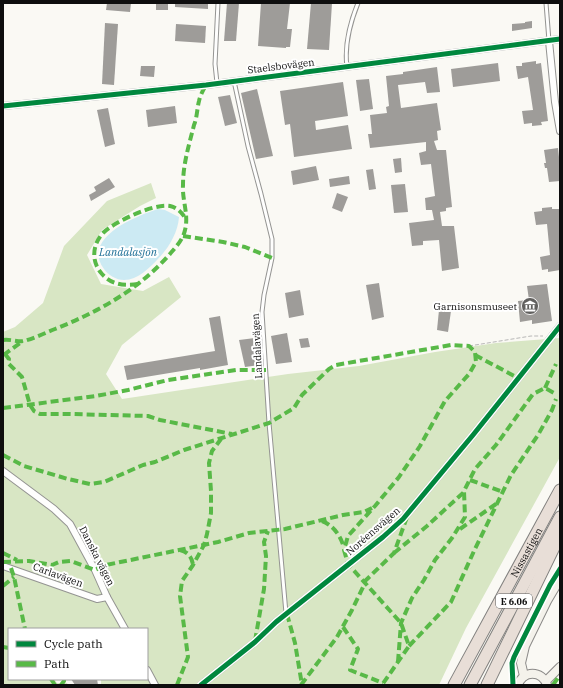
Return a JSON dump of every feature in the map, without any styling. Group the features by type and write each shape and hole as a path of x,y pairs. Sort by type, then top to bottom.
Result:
{"highway":[{"name":"Nissastigen","path":"456,683 560,490"},
{"name":"E 6.06","path":"470,685 560,517"},
{"name":"E 6.06","path":"487,685 560,535"}],"street":[{"name":"Staelsbovägen","path":"3,106 234,81 560,39"},
{"path":"549,40 555,102 560,131"},
{"name":"Noréensvägen","path":"201,685 403,519 473,435 560,326"},
{"name":"Danska vägen","path":"3,471 70,524 124,628"},
{"name":"Carlavägen","path":"3,566 97,599 107,597"},
{"path":"524,676 521,663 525,646 547,601 560,579"},
{"path":"518,685 524,676 531,673 538,674 546,683 560,668"},
{"path":"148,672 155,685"}],"lane":[{"path":"217,83 215,64 218,3"},
{"path":"347,67 345,49 358,3"},
{"path":"546,3 549,40"},
{"name":"Landalavägen","path":"234,81 248,146 272,239 272,258 262,312 270,430 287,614"}],"path":[{"path":"469,346 531,336 551,337"}],"green space":[{"path":"151,183 156,198 140,206 102,230 87,255 101,284 143,291 169,277 181,297 122,345 106,374 122,399 288,374 359,366 435,352 496,343 560,338 560,457 466,628 439,685 101,685 101,680 148,680 148,628 8,628 8,680 55,680 57,683 67,683 68,685 3,685 3,332 15,327 43,303 64,246 107,201"}],"water":[{"name":"Landalasjön","path":"158,209 165,210 179,217 177,229 165,251 147,270 134,278 121,280 110,275 104,269 99,258 100,248 105,238 125,223"}],"building":[{"path":"107,3 131,3 130,12 106,10"},
{"path":"156,3 168,3 168,10 156,10"},
{"path":"175,3 208,3 208,9 175,7"},
{"path":"227,3 239,3 236,41 224,41"},
{"path":"261,3 290,3 287,29 292,29 290,47 258,46"},
{"path":"311,3 332,3 329,50 307,49"},
{"path":"532,21 532,28 512,31 512,24"},
{"path":"105,23 118,24 114,85 102,84"},
{"path":"176,24 206,26 205,43 175,41"},
{"path":"536,61 536,64 541,63 548,121 541,122 542,125 532,126 532,123 524,124 522,111 533,110 528,77 518,79 516,66 522,66 522,63"},
{"path":"498,63 500,81 453,87 451,69"},
{"path":"141,66 155,66 154,77 140,76"},
{"path":"437,67 440,92 427,93 425,82 398,85 401,108 437,103 441,130 437,131 438,140 434,141 437,150 446,150 452,207 446,208 446,211 440,212 442,226 454,226 459,268 442,271 439,240 423,241 423,245 412,246 409,223 434,220 432,210 426,210 425,198 435,196 431,164 421,165 419,153 426,151 426,142 370,148 368,134 372,134 370,115 387,113 386,107 389,106 386,76"},
{"path":"369,79 373,109 360,111 356,80"},
{"path":"343,82 348,116 315,121 316,130 348,125 352,149 294,157 290,124 285,125 280,91"},
{"path":"257,89 273,156 256,159 241,93"},
{"path":"230,95 237,123 225,126 218,97"},
{"path":"175,106 177,123 148,127 146,110"},
{"path":"108,108 115,144 105,147 97,110"},
{"path":"558,148 560,181 549,182 547,168 545,168 544,163 546,163 544,150"},
{"path":"401,158 402,172 395,173 393,159"},
{"path":"316,166 319,180 293,185 291,171"},
{"path":"373,169 376,189 369,190 366,170"},
{"path":"349,176 350,184 330,187 329,179"},
{"path":"109,178 115,187 91,201 89,195 96,191 94,187"},
{"path":"405,184 408,212 394,213 391,185"},
{"path":"337,193 348,197 342,212 332,208"},
{"path":"552,207 552,209 560,209 560,270 548,272 548,269 542,270 540,257 550,255 547,224 536,225 534,212 542,211 542,208"},
{"path":"379,283 384,317 372,320 366,285"},
{"path":"547,284 552,321 532,324 532,320 520,322 518,301 529,300 527,286"},
{"path":"300,290 304,315 289,318 285,293"},
{"path":"439,310 451,311 448,332 437,330"},
{"path":"220,316 228,365 127,380 124,366 215,351 209,318"},
{"path":"287,333 292,362 276,364 271,336"},
{"path":"255,338 260,365 245,367 239,340"},
{"path":"308,338 310,347 301,348 299,339"},
{"path":"72,680 97,680 98,685 75,685"}],"marked path":[{"path":"3,340 28,340 102,307 144,279 157,268 176,247 182,237 186,224 183,191 185,162 196,119 199,99 206,85"},
{"path":"138,284 128,285 114,283 102,274 98,269 94,254 99,238 103,233 116,224 135,214 154,207 173,207 180,211 186,219"},
{"path":"183,236 245,247 272,258"},
{"path":"3,354 23,341"},
{"path":"3,455 24,466 68,479 90,484 104,482 143,465 155,462 184,450 269,423 294,408 302,395 329,369 336,365 451,345 469,346 475,352 476,362 469,374 445,401 420,446 399,477 348,536 344,550 348,564 401,623 409,646 382,685"},
{"path":"5,354 9,359 8,363 22,377 30,405 34,411 40,414 148,416 160,420 232,434"},
{"path":"475,355 518,378"},
{"path":"545,388 556,364"},
{"path":"3,408 96,396 168,380 236,370 266,370"},
{"path":"398,662 401,623 412,598 435,560 452,538 465,517 464,491 475,469 496,445 533,394 545,388 556,394"},
{"path":"409,646 451,602 511,475 538,435 552,410 556,399"},
{"path":"177,685 188,657 180,596 182,581 204,545 211,513 209,463 212,451 221,439"},
{"path":"470,480 503,492"},
{"path":"394,553 427,526 464,492"},
{"path":"460,529 496,504"},
{"path":"3,562 29,561 52,565 59,562 71,561 95,570 106,565 218,542 249,533 285,529 343,515 364,512 372,508"},
{"path":"364,582 394,553 407,517"},
{"path":"322,521 330,525 336,532 341,539 344,548"},
{"path":"255,641 264,589 266,556 264,542 268,531"},
{"path":"180,550 189,555 193,565"},
{"path":"3,553 17,560"},
{"path":"11,568 25,628"},
{"path":"3,586 14,577"},
{"path":"301,685 337,637 365,583"},
{"path":"287,614 295,643 302,685"},
{"path":"343,627 358,649 350,670 383,683"},
{"path":"3,647 8,648"},
{"path":"553,685 560,675"},
{"path":"52,680 55,685"},
{"path":"61,685 64,680"}],"cycle path":[{"path":"3,106 206,85 560,39"},
{"path":"201,685 255,642 276,622 383,537 403,519 473,435 560,326"},
{"path":"513,685 512,663 514,657 550,585 560,569"}],"place":[{"name":"Garnisonsmuseet","path":"530,306"}]}
